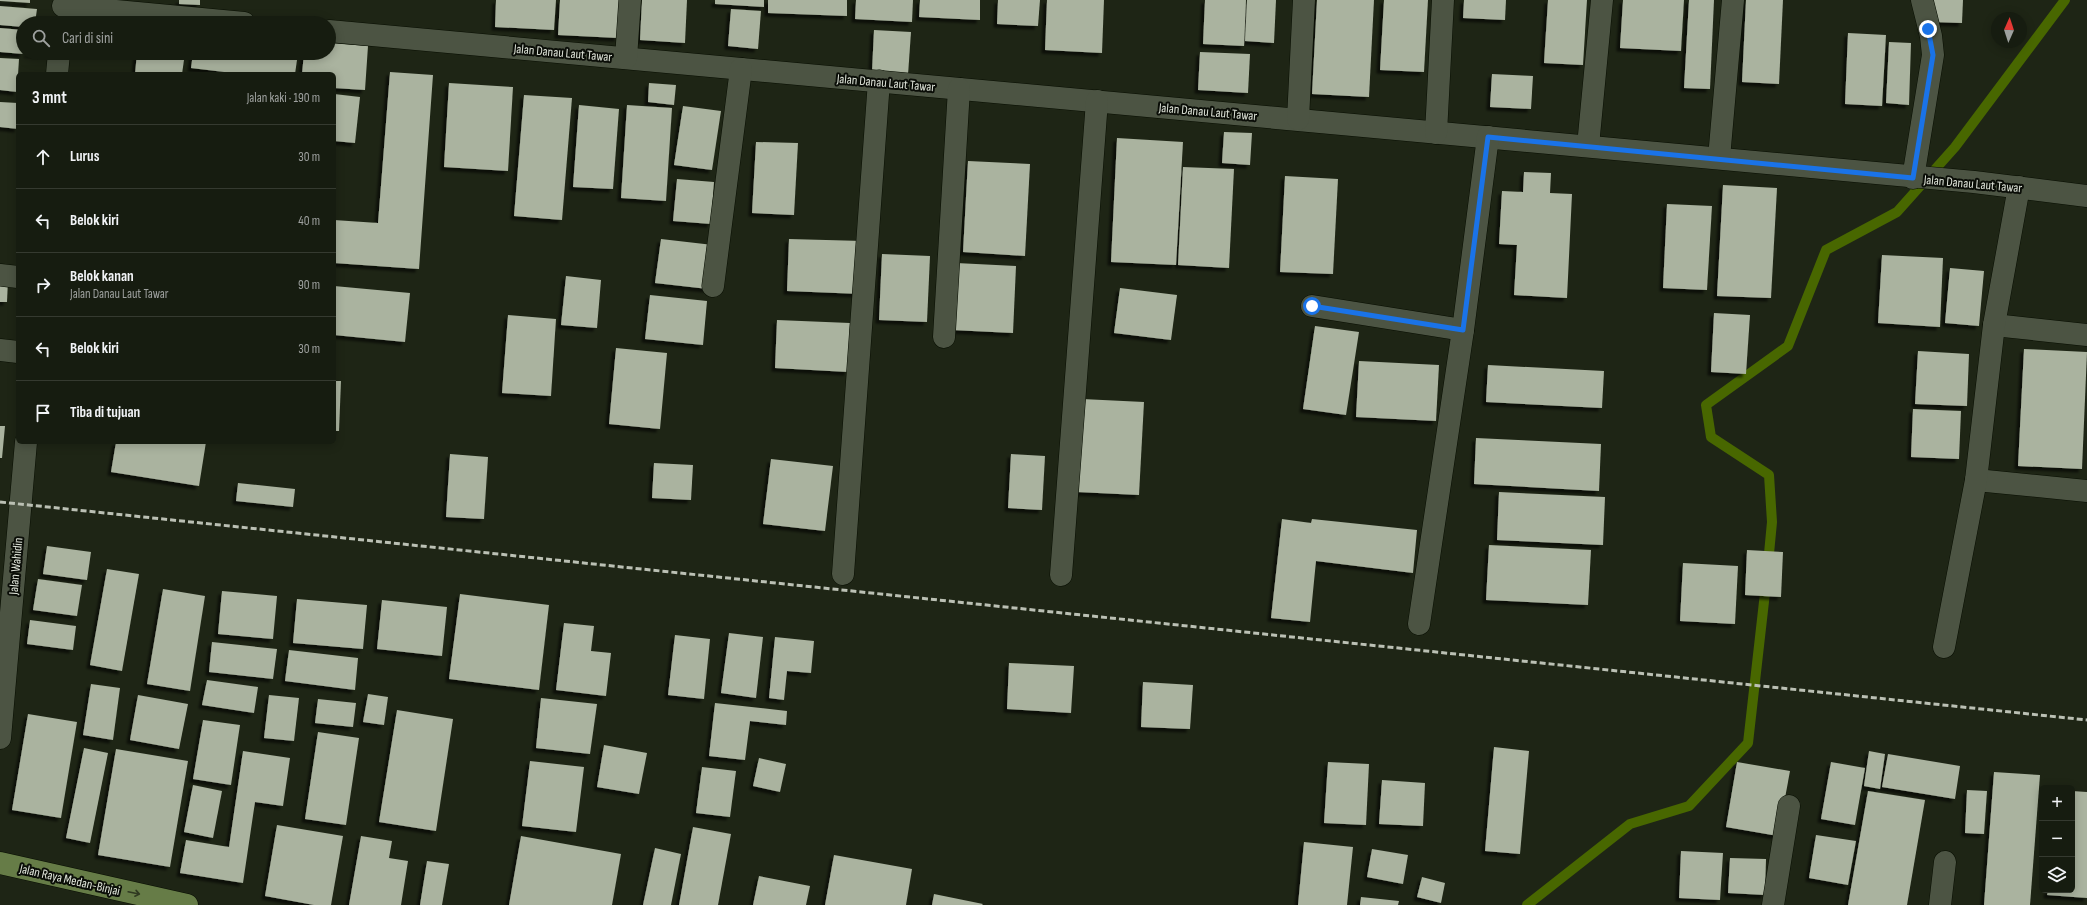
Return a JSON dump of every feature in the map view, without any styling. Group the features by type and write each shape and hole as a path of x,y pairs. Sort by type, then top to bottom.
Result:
{"main road":[{"name":"Jalan Raya Medan-Binjai","path":"0,863 187,905"}],"street":[{"path":"626,58 630,0"},
{"path":"1298,120 1304,0"},
{"path":"1436,132 1443,0"},
{"path":"1588,146 1602,0"},
{"path":"1719,158 1733,0"},
{"path":"1918,179 1933,55 1931,36 1922,0"},
{"path":"63,10 147,16"},
{"name":"Jalan Danau Laut Tawar","path":"336,32 1719,158 1918,179 1974,182 2087,196"},
{"path":"57,72 58,60"},
{"path":"713,286 741,69"},
{"path":"843,574 879,81"},
{"path":"944,337 959,89"},
{"path":"1061,575 1098,101"},
{"path":"1419,624 1463,330 1488,137"},
{"path":"1944,647 1976,480 1994,325 2019,187"},
{"path":"0,275 16,277"},
{"path":"1312,306 1463,330"},
{"path":"1994,325 2087,334"},
{"path":"0,350 16,352"},
{"name":"Jalan Wahidin","path":"0,738 26,444"},
{"path":"1976,480 2087,491"},
{"path":"1773,905 1789,806"},
{"path":"1940,905 1946,862"}],"building":[{"path":"30,0 30,3 0,1"},
{"path":"179,0 200,0 200,5 179,4"},
{"path":"496,0 556,0 554,30 495,27"},
{"path":"560,0 620,0 618,38 558,35"},
{"path":"642,0 687,0 685,43 640,40"},
{"path":"715,0 764,0 764,7 715,4"},
{"path":"768,0 847,0 847,16 768,13"},
{"path":"856,0 913,0 912,22 855,19"},
{"path":"920,0 980,0 980,20 919,17"},
{"path":"998,0 1040,0 1038,26 997,24"},
{"path":"1047,0 1104,0 1102,53 1045,50"},
{"path":"1205,0 1246,0 1244,46 1203,44"},
{"path":"1247,0 1276,0 1274,43 1245,41"},
{"path":"1317,0 1374,0 1369,97 1312,94"},
{"path":"1384,0 1428,0 1424,72 1380,70"},
{"path":"1464,0 1506,0 1505,20 1463,18"},
{"path":"1548,0 1587,0 1583,65 1544,63"},
{"path":"1623,0 1684,0 1681,51 1620,48"},
{"path":"1689,0 1714,0 1710,89 1684,88"},
{"path":"1746,0 1783,0 1779,84 1742,82"},
{"path":"1934,0 1963,0 1962,23 1932,22"},
{"path":"0,6 37,9 36,16 16,16 16,26 0,25"},
{"path":"731,9 761,11 758,49 728,46"},
{"path":"0,28 16,29 16,53 0,52"},
{"path":"874,30 911,32 908,75 872,72"},
{"path":"1848,33 1886,35 1882,106 1845,104"},
{"path":"1889,42 1911,43 1909,105 1886,103"},
{"path":"336,44 368,46 365,90 336,88 336,72 302,72 303,60 336,60"},
{"path":"1200,52 1250,54 1248,93 1198,90"},
{"path":"0,58 19,60 18,72 16,72 16,92 0,90"},
{"path":"136,60 184,60 182,72 135,72"},
{"path":"192,60 297,60 295,72 224,72 191,68"},
{"path":"390,72 433,75 419,269 336,263 336,220 378,223"},
{"path":"1492,74 1533,76 1531,109 1490,107"},
{"path":"449,83 513,87 508,171 444,167"},
{"path":"649,83 676,85 674,105 648,102"},
{"path":"336,94 360,97 355,143 336,141"},
{"path":"524,95 572,98 562,220 514,216"},
{"path":"0,102 16,103 16,129 0,127"},
{"path":"579,105 619,109 613,189 573,187"},
{"path":"627,105 672,108 666,201 621,198"},
{"path":"683,106 721,111 712,170 674,165"},
{"path":"1224,132 1252,133 1250,165 1222,163"},
{"path":"1117,138 1183,142 1176,265 1111,262"},
{"path":"756,142 798,143 794,215 752,213"},
{"path":"968,161 1030,164 1025,256 963,252"},
{"path":"1183,167 1234,169 1229,268 1178,265"},
{"path":"1524,172 1551,173 1550,193 1572,194 1567,298 1514,295 1517,245 1499,244 1502,191 1523,192"},
{"path":"1285,176 1338,179 1333,274 1280,272"},
{"path":"677,179 714,182 711,224 673,221"},
{"path":"1723,185 1777,188 1771,298 1717,296"},
{"path":"1667,204 1712,206 1707,290 1663,288"},
{"path":"661,239 713,245 708,289 655,283"},
{"path":"789,239 863,241 861,294 787,291"},
{"path":"882,254 930,256 927,322 879,320"},
{"path":"1882,255 1943,258 1940,327 1878,323"},
{"path":"956,263 1016,266 1013,333 952,330"},
{"path":"1950,268 1984,271 1979,326 1945,323"},
{"path":"566,276 601,280 597,328 561,325"},
{"path":"0,280 8,280 7,302 0,302"},
{"path":"336,286 410,293 405,342 336,335"},
{"path":"1120,288 1177,295 1171,340 1114,333"},
{"path":"650,295 707,301 703,345 645,339"},
{"path":"1714,313 1750,315 1746,374 1711,372"},
{"path":"508,315 556,319 551,396 502,393"},
{"path":"777,320 850,323 848,372 775,368"},
{"path":"1315,326 1359,332 1346,415 1303,409"},
{"path":"616,348 667,353 660,429 609,424"},
{"path":"2024,349 2087,352 2082,469 2018,466"},
{"path":"1918,351 1969,354 1967,406 1915,404"},
{"path":"1359,361 1439,365 1436,421 1356,417"},
{"path":"1488,365 1604,371 1602,408 1486,402"},
{"path":"336,381 341,381 339,431 336,431"},
{"path":"1082,399 1144,402 1139,495 1077,492"},
{"path":"1913,409 1961,411 1959,459 1911,457"},
{"path":"0,426 5,426 2,458 0,458"},
{"path":"1476,438 1601,444 1599,491 1474,484"},
{"path":"116,444 206,444 199,486 111,472"},
{"path":"450,454 488,457 484,519 446,517"},
{"path":"1011,454 1045,456 1042,510 1008,508"},
{"path":"771,459 833,466 825,531 763,524"},
{"path":"654,463 693,465 691,500 652,498"},
{"path":"238,483 295,489 293,507 236,501"},
{"path":"1499,492 1605,497 1603,545 1497,540"},
{"path":"1282,519 1311,523 1312,519 1417,530 1413,573 1316,561 1310,622 1271,618"},
{"path":"1489,545 1591,550 1588,605 1486,600"},
{"path":"47,546 91,552 87,580 43,574"},
{"path":"1747,550 1783,552 1781,597 1745,595"},
{"path":"1683,563 1738,566 1735,624 1680,621"},
{"path":"107,569 139,574 122,671 90,665"},
{"path":"38,579 82,585 77,616 33,610"},
{"path":"163,589 205,596 190,691 147,684"},
{"path":"222,591 277,596 273,639 218,634"},
{"path":"460,594 549,605 539,690 449,679"},
{"path":"297,599 367,605 363,649 293,643"},
{"path":"382,600 447,607 442,656 377,649"},
{"path":"30,620 76,626 73,650 27,644"},
{"path":"564,623 594,626 591,651 611,653 606,696 556,690"},
{"path":"729,633 763,637 756,698 721,693"},
{"path":"675,635 710,639 704,699 668,695"},
{"path":"775,637 814,641 811,673 787,671 784,700 769,698"},
{"path":"212,642 277,649 273,679 209,672"},
{"path":"289,650 358,658 355,690 285,681"},
{"path":"1009,663 1074,666 1071,713 1007,709"},
{"path":"207,680 258,687 254,713 202,705"},
{"path":"1143,682 1193,685 1190,729 1141,727"},
{"path":"91,684 120,688 113,740 83,735"},
{"path":"368,694 388,697 384,725 363,722"},
{"path":"138,695 188,704 179,749 130,740"},
{"path":"269,695 299,698 294,741 264,738"},
{"path":"541,698 597,704 590,754 536,748"},
{"path":"318,699 356,703 353,727 315,723"},
{"path":"715,703 787,711 786,725 750,721 745,760 709,756"},
{"path":"397,710 453,719 436,831 379,822"},
{"path":"28,714 77,722 61,818 12,810"},
{"path":"203,720 240,725 231,785 193,779"},
{"path":"318,732 359,738 346,825 305,819"},
{"path":"604,745 647,753 639,794 597,787"},
{"path":"1494,747 1529,751 1520,854 1485,851"},
{"path":"84,748 108,753 90,843 66,838"},
{"path":"116,749 188,761 170,867 98,855"},
{"path":"243,751 290,758 283,806 255,802 243,883 180,873 186,840 229,847"},
{"path":"1869,751 1885,754 1880,789 1864,786"},
{"path":"1888,754 1960,766 1955,799 1882,787"},
{"path":"759,758 786,764 780,792 753,786"},
{"path":"530,761 584,767 576,832 522,826"},
{"path":"1328,762 1369,764 1366,825 1324,823"},
{"path":"1737,762 1790,771 1778,836 1726,827"},
{"path":"1831,762 1865,768 1855,825 1821,819"},
{"path":"702,767 736,771 730,817 696,813"},
{"path":"1994,772 2040,775 2030,905 1984,905"},
{"path":"1382,780 1425,783 1423,826 1379,824"},
{"path":"193,785 222,791 213,838 184,832"},
{"path":"1967,790 1987,791 1984,834 1965,833"},
{"path":"1868,791 1925,800 1907,905 1848,905"},
{"path":"2075,791 2087,792 2087,898 2047,895 2047,893 2075,893"},
{"path":"277,825 343,836 331,905 314,905 265,896"},
{"path":"693,827 731,834 718,905 679,905"},
{"path":"1816,835 1856,841 1848,885 1809,878"},
{"path":"361,836 392,841 389,858 408,861 401,905 349,905"},
{"path":"521,836 621,854 612,905 509,905"},
{"path":"1304,842 1353,847 1347,905 1298,905"},
{"path":"655,848 681,854 671,905 643,905"},
{"path":"1372,849 1408,855 1403,884 1367,877"},
{"path":"1681,851 1723,853 1720,900 1679,898"},
{"path":"834,855 912,869 906,905 825,905"},
{"path":"1730,858 1766,859 1765,895 1728,893"},
{"path":"427,861 449,864 442,905 420,905"},
{"path":"759,876 810,886 806,905 753,905"},
{"path":"1422,877 1445,883 1441,903 1417,897"},
{"path":"934,894 983,904 932,905"},
{"path":"1361,897 1399,901 1398,905 1360,905"}],"waterway":[{"path":"1768,564 1772,522 1769,475 1711,437 1706,405 1788,346 1826,250 1897,212 1955,147 2065,0"},
{"path":"1527,905 1630,824 1689,806 1748,743 1766,584"}],"railway":[{"path":"0,502 2087,720"}],"route":[{"path":"1312,306 1463,330 1488,137 1719,158 1913,178 1933,55 1931,36 1928,29"}]}
